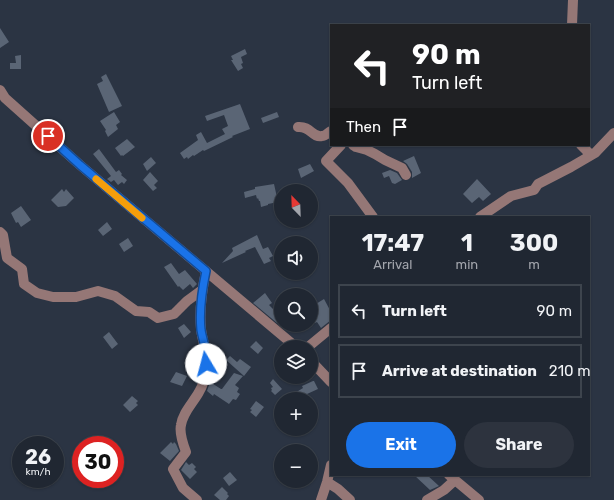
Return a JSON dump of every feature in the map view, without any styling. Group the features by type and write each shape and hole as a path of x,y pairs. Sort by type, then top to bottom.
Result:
{"street":[{"path":"572,24 573,0"},
{"path":"0,90 5,98 80,165 288,340"},
{"path":"298,128 306,128 313,134 320,136 324,136 330,132"},
{"path":"481,216 510,196 534,190 538,184 596,152 614,133"},
{"path":"340,146 326,161 344,178 372,216"},
{"path":"354,146 356,148 367,150 402,168 406,175"},
{"path":"582,146 591,155"},
{"path":"0,232 3,235 7,258 22,269 24,284 37,293 53,297 76,297 98,291 115,296 136,311 149,312 158,318 174,314 187,301 202,290"},
{"path":"197,500 183,488 173,469 186,452 182,440 181,425 186,412 199,392 206,373 207,356 201,328 202,290 206,271"},
{"path":"316,340 330,329"},
{"path":"318,368 330,381"},
{"path":"321,500 328,482 330,471"},
{"path":"427,500 444,490 452,477 479,500"},
{"path":"328,482 350,500"}],"building":[{"path":"0,28 9,42 0,48"},
{"path":"245,49 247,54 241,57 243,63 241,64 243,68 238,71 231,60 233,60 231,56"},
{"path":"21,55 21,69 10,69 10,63 16,63 15,56"},
{"path":"106,74 122,106 109,112 97,84 103,81 101,77"},
{"path":"240,104 250,129 232,136 233,137 204,151 203,150 188,159 187,157 184,159 180,153 198,140 196,135 201,132 207,143 225,134 222,129 228,126 224,115 207,121 205,116"},
{"path":"114,112 120,122 116,125 118,129 108,137 105,131 106,130 100,121"},
{"path":"277,112 279,117 263,123 261,118"},
{"path":"127,139 135,147 121,156 115,148"},
{"path":"99,149 116,172 119,170 122,174 121,175 127,180 124,184 122,182 118,185 114,180 111,182 107,179 111,176 93,154"},
{"path":"414,156 421,173 412,178 412,172 403,161"},
{"path":"151,157 156,163 147,171 143,164"},
{"path":"310,164 314,171 301,178 298,169"},
{"path":"390,170 397,173 402,180 395,184 392,183 389,176 384,178 382,173"},
{"path":"150,172 158,181 154,185 157,188 153,191 143,180"},
{"path":"477,179 491,194 483,201 479,197 472,203 463,194"},
{"path":"274,184 274,203 261,207 260,201 258,198 257,199 256,195 245,198 244,192 255,189 255,187"},
{"path":"62,189 64,192 66,189 74,198 66,206 58,207 51,200"},
{"path":"21,206 31,220 21,227 18,222 16,223 11,213"},
{"path":"107,222 112,229 103,236 98,230"},
{"path":"257,235 263,249 268,247 273,256 269,258 271,261 264,264 255,247 222,263 233,251 232,248"},
{"path":"128,238 133,246 124,252 119,244"},
{"path":"171,263 179,274 185,270 197,284 193,288 190,284 183,290 179,286 178,287 164,267"},
{"path":"265,293 272,303 269,305 274,310 274,320 253,303"},
{"path":"324,299 330,310 330,321 321,328 318,324 318,303"},
{"path":"184,324 191,332 184,338 178,328"},
{"path":"109,332 118,344 112,349 103,337"},
{"path":"256,341 263,348 258,354 250,347"},
{"path":"230,356 237,362 240,359 251,367 244,376 226,360"},
{"path":"176,372 187,376 182,386 170,382"},
{"path":"234,373 243,376 235,385 239,388 237,392 240,394 236,400 233,399 229,404 214,394 213,396 207,391 210,382 222,389"},
{"path":"273,379 274,384 278,384 282,389 278,392 274,392 274,394 271,391 271,388 273,387 270,383"},
{"path":"306,384 316,384 318,389 311,392 297,392 303,388 302,386"},
{"path":"132,396 138,401 136,403 138,405 130,412 123,405"},
{"path":"256,401 264,407 256,417 250,412 252,410 250,409"},
{"path":"171,442 176,444 179,451 170,461 160,453"},
{"path":"186,462 189,465 192,463 196,467 194,469 197,472 190,479 181,470"},
{"path":"230,472 237,480 229,486 223,478"},
{"path":"415,476 428,476 439,486 430,490"},
{"path":"222,487 229,496 226,500 220,500 214,495"}],"slow traffic":[{"path":"96,179 142,218"}],"route":[{"path":"48,136 80,165 206,271 202,290 201,328 207,356 206,364"}]}
